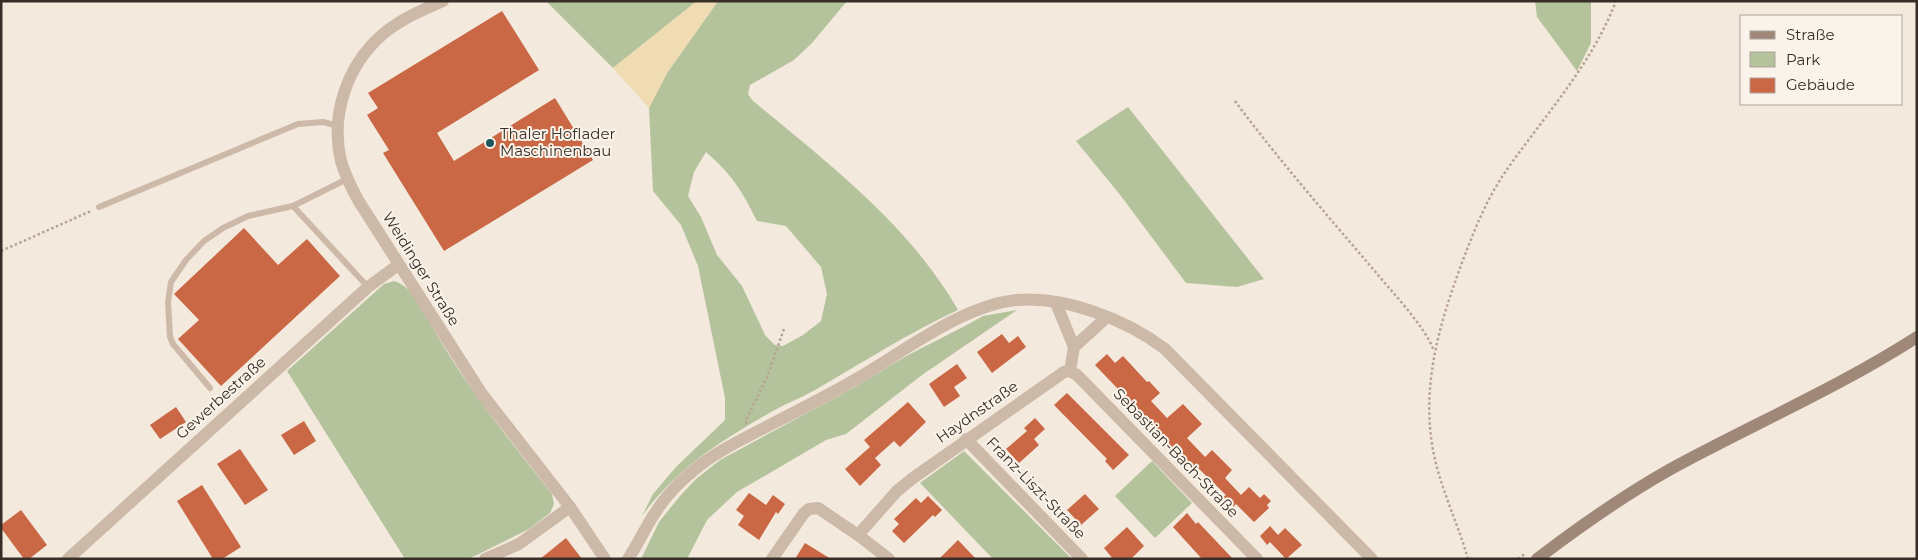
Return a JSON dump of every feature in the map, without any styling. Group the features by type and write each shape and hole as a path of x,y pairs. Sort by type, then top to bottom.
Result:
{"street":[{"name":"Weidinger Straße","path":"443,1 398,23 383,34 357,65 342,98 338,126 341,161 347,178 398,264 482,394 570,507 606,559"},
{"name":"Gewerbestraße","path":"68,559 368,287 398,264"},
{"path":"628,559 654,514 668,495 706,460 852,382 916,343 976,311 1018,300 1056,303 1106,317 1150,337 1165,349 1372,559"},
{"path":"1056,303 1074,347 1070,371"},
{"path":"1074,347 1106,317"},
{"path":"1537,559 1618,501 1668,470 1816,395 1917,337"},
{"name":"Haydnstraße","path":"858,535 897,491 966,439 1064,372 1070,371"},
{"name":"Sebastian-Bach-Straße","path":"1070,371 1077,375 1257,559"},
{"name":"Franz-Liszt-Straße","path":"966,439 1082,559"},
{"path":"484,559 519,544 570,507"},
{"path":"772,559 792,528 809,509 818,508 889,559"}],"lane":[{"path":"99,207 298,124 318,122 338,126"},
{"path":"210,388 173,344 170,337 168,302 171,282 192,253 204,241 223,228 248,216 293,206 347,178"},
{"path":"293,206 368,287"}],"path":[{"path":"1468,559 1438,475 1432,443 1429,408 1430,378 1434,351 1456,279 1485,208 1506,171 1590,56 1616,1"},
{"path":"1235,101 1263,138 1393,293 1430,340 1434,351"},
{"path":"1,251 99,207"},
{"path":"745,438 747,418 767,377 784,329"}],"green space":[{"path":"546,1 697,1 613,68"},
{"path":"718,1 847,1 812,43 794,60 750,85 748,94 752,100 837,171 891,222 916,250 958,310 903,338 810,393 771,412 717,445 670,483 642,516 653,494 676,467 725,420 725,398 698,266 681,225 653,191 649,108 667,73","holes":["706,152 736,183 757,221 786,226 821,267 827,294 821,321 803,335 783,346 775,345 765,335 742,286 717,255 701,217 688,196 694,172"]},
{"path":"1535,1 1591,1 1591,43 1577,71 1537,17"},
{"path":"1128,107 1264,279 1237,287 1186,283 1121,196 1076,141"},
{"path":"394,281 401,284 413,295 475,394 552,494 554,504 550,513 529,529 467,559 405,559 287,371 384,284"},
{"path":"1017,310 922,375 846,434 826,440 737,492 707,520 687,559 641,559 659,522 696,479 720,460 855,387 908,355 983,316"},
{"path":"964,451 1072,559 993,559 920,483"},
{"path":"1152,461 1192,503 1155,538 1115,496"}],"sand":[{"path":"697,1 718,1 667,73 649,108 613,68"}],"building":[{"path":"502,11 539,70 437,133 454,161 555,98 593,160 444,251 383,153 389,150 367,115 378,108 368,93"},
{"path":"244,228 278,265 307,239 340,276 221,386 178,339 199,320 174,294"},
{"path":"1002,334 1009,343 1018,336 1026,347 992,373 977,352"},
{"path":"1107,354 1115,363 1123,356 1147,382 1149,381 1160,393 1151,401 1167,418 1183,404 1202,424 1187,438 1205,457 1212,450 1232,470 1225,478 1241,495 1249,487 1260,498 1264,494 1271,501 1267,505 1269,508 1254,522 1236,504 1233,507 1223,497 1226,495 1196,466 1192,469 1148,423 1149,421 1133,404 1131,406 1116,390 1118,389 1095,365"},
{"path":"957,364 967,378 954,387 960,396 944,407 929,384"},
{"path":"1067,393 1129,455 1113,470 1105,461 1107,459 1054,405"},
{"path":"908,402 926,422 900,447 894,441 875,458 881,465 860,486 845,469 870,447 864,440"},
{"path":"176,407 186,422 160,439 150,425"},
{"path":"1035,418 1045,429 1034,439 1039,445 1019,463 1006,449 1027,431 1024,428"},
{"path":"304,421 316,441 294,455 281,435"},
{"path":"240,449 268,490 245,505 217,464"},
{"path":"202,485 241,547 222,559 213,559 177,501"},
{"path":"749,493 766,505 773,495 785,504 778,514 776,512 759,540 738,525 744,516 736,510"},
{"path":"1085,494 1099,509 1081,525 1067,510"},
{"path":"928,496 942,510 935,517 933,515 904,543 892,531 899,524 894,519 916,498 921,503"},
{"path":"21,510 47,545 29,559 24,559 1,528 1,525"},
{"path":"1187,513 1233,559 1202,559 1173,527"},
{"path":"1270,526 1278,535 1285,528 1302,545 1286,559 1270,542 1267,545 1260,536"},
{"path":"1127,527 1144,546 1131,559 1113,559 1104,548"},
{"path":"566,538 582,559 540,559 561,542"},
{"path":"958,540 976,559 939,559"},
{"path":"805,543 831,559 795,559"}],"place":[{"name":"Thaler Hoflader Maschinenbau","path":"490,143"}]}
